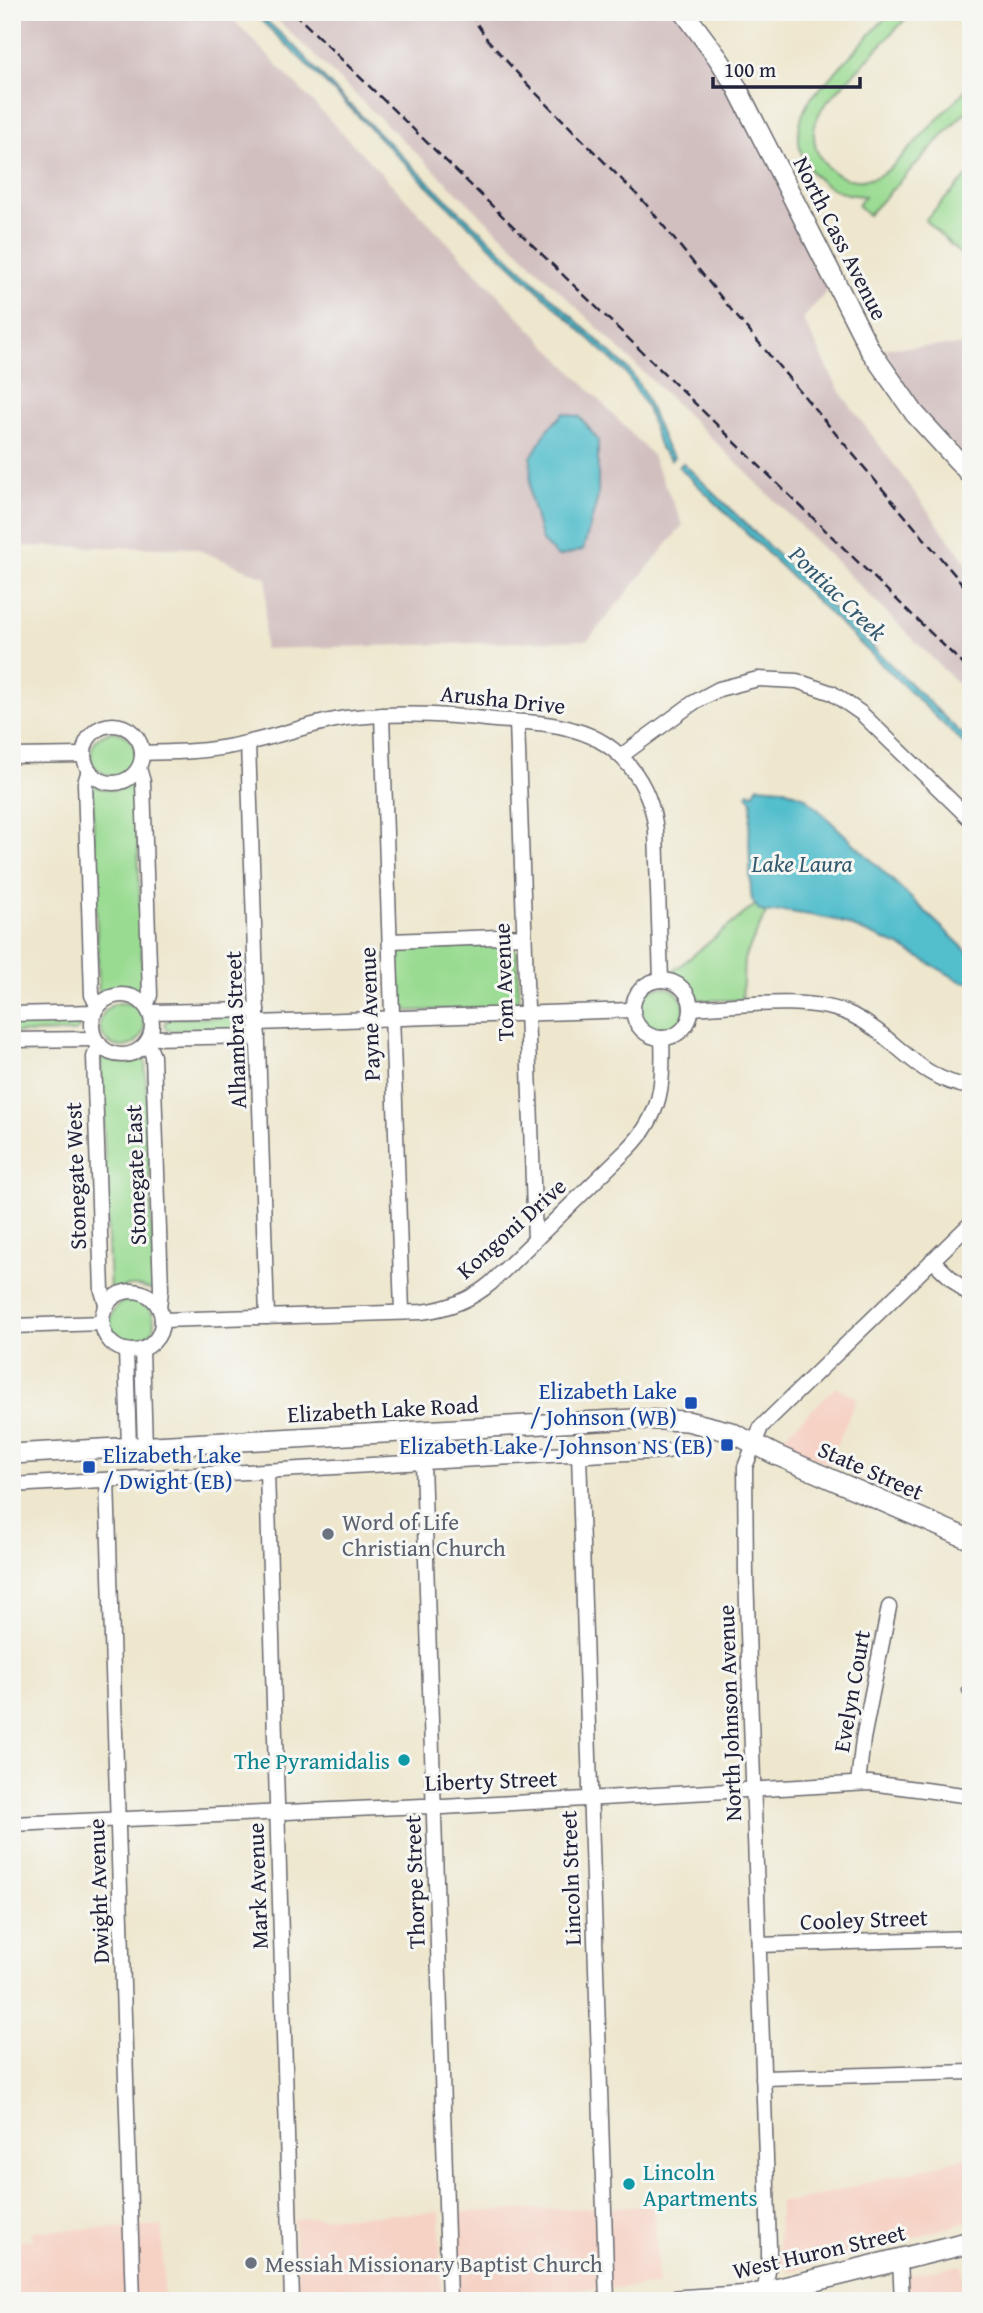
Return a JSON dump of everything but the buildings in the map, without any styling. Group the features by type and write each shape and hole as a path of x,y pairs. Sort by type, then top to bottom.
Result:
{"highway":[{"name":"West Huron Street","path":"677,2301 763,2297 971,2242"}],"main road":[{"name":"North Cass Avenue","path":"684,12 736,86 870,350 915,414 971,475"},
{"name":"Elizabeth Lake Road","path":"12,1454 653,1419 709,1426 753,1442"},
{"name":"State Street","path":"753,1442 776,1455 971,1540"}],"street":[{"path":"621,756 713,691 758,679 797,681 825,690 853,707 971,820"},
{"name":"Arusha Drive","path":"142,753 210,750 248,743 320,723 382,715 440,714 517,722 576,730 597,739 621,756 641,782 654,820 661,980"},
{"name":"Payne Avenue","path":"382,715 402,1312"},
{"name":"Tom Avenue","path":"517,722 535,1240"},
{"path":"139,768 131,777 116,783 101,780 89,770 84,755 89,737 100,727 119,725 132,732 140,743 150,995 148,1009 152,1025 148,1040 137,1052 123,1055 110,1052 97,1041 92,1025 97,1010 109,999 122,995 135,998 148,1009 257,1023"},
{"name":"Alhambra Street","path":"248,743 267,1317"},
{"path":"12,756 84,755"},
{"path":"89,770 85,783 92,995 97,1010"},
{"path":"390,941 524,936"},
{"path":"661,980 681,988 687,995 691,1008 683,1029 676,1035 663,1038 649,1035 642,1030 636,1023 632,1010 640,989 661,980"},
{"path":"691,1008 807,1004 835,1009 868,1025 927,1073 971,1087"},
{"path":"12,1014 97,1010"},
{"path":"148,1040 257,1023 632,1010"},
{"name":"Kongoni Drive","path":"161,1314 267,1317 402,1312 439,1309 468,1299 491,1283 628,1149 647,1126 661,1090 663,1038"},
{"name":"Stonegate East","path":"148,1040 153,1056 161,1314"},
{"path":"12,1041 97,1041"},
{"name":"Stonegate West","path":"97,1041 94,1057 102,1291 107,1307"},
{"name":"North Johnson Avenue","path":"763,2297 769,2266 769,2246 745,1466 761,1427 971,1223"},
{"path":"932,1260 971,1297"},
{"path":"134,1292 147,1295 161,1314 158,1337 142,1350 126,1350 110,1340 103,1323 107,1307 116,1296 134,1292"},
{"path":"12,1326 103,1323"},
{"path":"126,1350 137,1447"},
{"path":"137,1447 142,1350"},
{"path":"12,1485 667,1451"},
{"name":"Lincoln Street","path":"579,1454 607,2301"},
{"name":"Thorpe Street","path":"424,1462 449,2301"},
{"name":"Mark Avenue","path":"267,1471 292,2301"},
{"name":"Dwight Avenue","path":"107,1480 133,2301"},
{"name":"Evelyn Court","path":"858,1783 863,1739 890,1607"},
{"name":"Liberty Street","path":"12,1824 590,1799 858,1783 881,1783 971,1796"},
{"name":"Cooley Street","path":"759,1945 971,1938"},
{"path":"763,2078 971,2072"},
{"path":"900,2260 902,2301"}],"shaded area":[{"path":"12,12 226,12 651,454 683,525 588,640 264,649 267,578 194,548 12,546"},
{"path":"269,12 684,12 836,280 803,319 840,392 971,569 971,697 742,468"},
{"path":"971,345 971,463 927,419 901,381 884,348"},
{"path":"836,1387 857,1398 828,1464 780,1440"},
{"path":"971,2156 971,2221 790,2271 778,2261 779,2202 797,2201"},
{"path":"654,2206 658,2286 457,2295 453,2284 451,2212"},
{"path":"439,2212 441,2294 298,2300 294,2219"},
{"path":"162,2226 164,2301 12,2301 12,2241 32,2240 32,2231"},
{"path":"962,2265 964,2301 908,2301 907,2275"}],"green space":[{"path":"891,12 912,12 826,103 816,121 814,139 819,155 828,168 842,177 858,180 876,177 893,166 971,84 971,106 868,215 857,205 865,196 829,187 816,177 806,164 800,149 799,133 802,116 811,98"},
{"path":"971,172 971,264 925,220"},
{"path":"113,732 122,733 129,738 134,745 134,763 129,770 122,775 113,776 104,775 97,770 92,763 91,754 92,745 97,738 104,733"},
{"path":"134,784 143,992 142,994 121,989 102,995 99,994 92,786 114,790"},
{"path":"755,905 766,913 744,959 742,1000 700,1000 685,981 671,973"},
{"path":"508,944 513,946 517,953 519,997 513,1006 411,1011 400,1005 397,958 403,949"},
{"path":"662,987 678,993 684,1009 678,1025 662,1031 646,1025 640,1009 646,993"},
{"path":"122,1003 131,1004 138,1009 143,1016 143,1034 138,1041 131,1046 122,1047 113,1046 106,1041 101,1034 100,1025 101,1016 106,1009 113,1004"},
{"path":"239,1017 246,1022 244,1028 238,1030 171,1031 167,1030 164,1024 170,1018"},
{"path":"12,1021 79,1021 81,1027 75,1032 12,1033"},
{"path":"143,1056 154,1288 151,1290 131,1286 110,1291 101,1059 104,1057 123,1062"},
{"path":"132,1300 141,1301 148,1306 153,1313 153,1331 148,1338 141,1343 132,1344 123,1343 116,1338 111,1331 110,1322 111,1313 116,1306 123,1301"}],"water":[{"path":"252,12 257,12 295,47 442,195 629,370 643,391 667,449 674,457 671,460 660,448 647,408 626,373 440,198"},
{"path":"564,413 580,417 598,440 598,497 583,550 558,557 542,541 530,495 531,457 548,429"},
{"path":"683,463 971,743 971,751 679,467"},
{"name":"Lake Laura","path":"758,786 782,788 805,797 971,955 971,982 962,982 899,946 836,920 759,910 751,893 749,837 752,801 747,795 749,792 753,794"}],"railway":[{"path":"293,12 971,672"},
{"path":"469,12 487,39 527,84 645,203 733,312 971,594"}],"place":[{"name":"Elizabeth Lake / Johnson (WB)","path":"691,1403"},
{"name":"Elizabeth Lake / Johnson NS (EB)","path":"727,1445"},
{"name":"Elizabeth Lake / Dwight (EB)","path":"89,1467"},
{"name":"Word of Life Christian Church","path":"328,1534"},
{"name":"The Pyramidalis","path":"404,1760"},
{"name":"Lincoln Apartments","path":"629,2184"},
{"name":"Messiah Missionary Baptist Church","path":"251,2263"}],"water label":[{"name":"Pontiac Creek","path":"838,593"}]}
